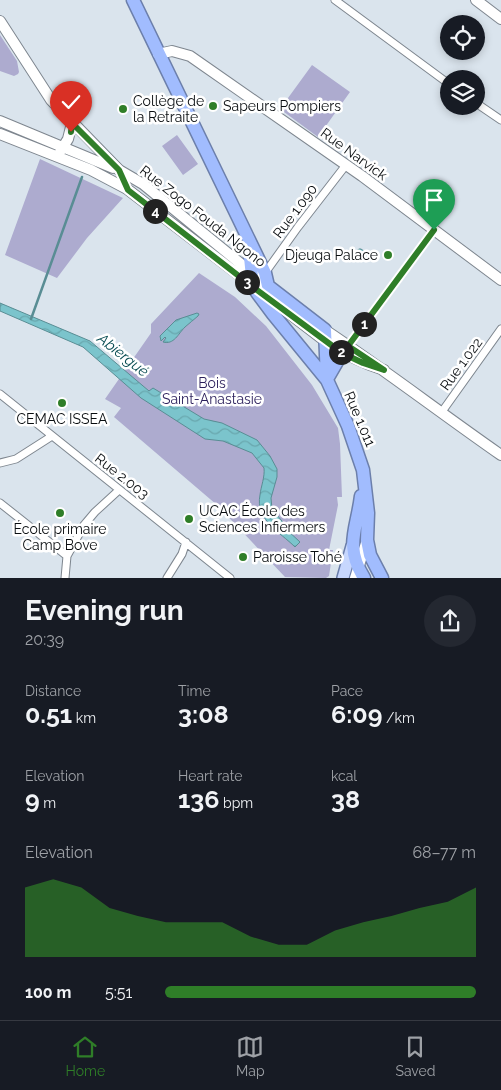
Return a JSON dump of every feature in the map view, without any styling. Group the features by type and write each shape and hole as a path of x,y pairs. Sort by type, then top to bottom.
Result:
{"highway":[{"path":"133,0 249,240 266,280 325,336 327,380"},
{"path":"249,240 253,287 327,380"},
{"path":"327,380 345,349"},
{"name":"Rue 1.011","path":"327,380 348,426 363,470 368,527 367,540 370,555 382,578"},
{"name":"Rue 1.011","path":"352,546 359,515 363,470"},
{"path":"352,546 359,574"}],"main road":[{"path":"476,0 501,19"},
{"name":"Rue Zogo Fouda Ngono","path":"0,21 51,100 119,170 143,184 251,271 266,280"},
{"name":"Rue Narvick","path":"158,54 172,51 190,56 346,165 501,280"},
{"path":"0,121 119,170"},
{"path":"56,157 71,132 72,123"},
{"path":"0,134 91,170 128,190"},
{"name":"Rue Zogo Fouda Ngono","path":"119,170 128,190 253,287 363,363 384,370 440,413 501,455"},
{"path":"359,574 367,540"},
{"path":"343,578 352,546"}],"street":[{"path":"335,0 440,77"},
{"path":"485,109 501,120"},
{"name":"Rue 1.090","path":"266,280 298,227 346,165"},
{"path":"345,349 434,230"},
{"name":"Rue 1.022","path":"440,413 501,329"},
{"name":"Rue 2.003","path":"0,394 230,578"},
{"path":"0,462 16,459 52,436"},
{"path":"65,578 66,556 84,525 94,512 118,490"},
{"path":"0,503 66,556"},
{"path":"167,578 182,554 186,542"}],"green space":[{"path":"0,35 17,61 19,72 14,76 0,71"},
{"path":"312,65 350,92 318,137 280,109"},
{"path":"177,135 198,164 183,175 162,146"},
{"path":"40,159 123,198 87,238 57,278 5,255"},
{"name":"Bois Saint-Anastasie","path":"199,273 235,297 266,326 312,385 338,428 342,497 337,497 338,505 329,550 333,550 329,576 326,578 285,577 217,505 114,417 121,408 105,399 151,333 151,324"}],"water":[{"path":"359,249 368,254 368,259 359,260 356,257 355,252"},
{"path":"0,303 90,341 149,391 153,388 204,419 222,423 257,440 270,456 277,469 277,477 271,498 272,509 286,526 286,529 300,542 295,547 270,525 261,512 259,504 264,468 252,453 223,441 205,439 141,398 83,347 0,311"},
{"path":"199,314 198,316 176,338 167,343 163,342 165,337 161,341 160,336 176,320"}],"waterway":[{"path":"31,319 82,177"}],"place":[{"name":"Sapeurs Pompiers","path":"213,106"},
{"name":"Collège de la Retraite","path":"123,109"},
{"name":"Djeuga Palace","path":"388,255"},
{"name":"CEMAC ISSEA","path":"62,403"},
{"name":"École primaire Camp Bove","path":"60,513"},
{"name":"UCAC École des Sciences Infiermers","path":"189,519"},
{"name":"Paroisse Tohé","path":"243,557"}],"route":[{"path":"71,132 72,123 119,170 128,190 253,287 342,353 384,370 348,346 434,230"}],"water label":[{"name":"Abiergué","path":"123,355"}]}
